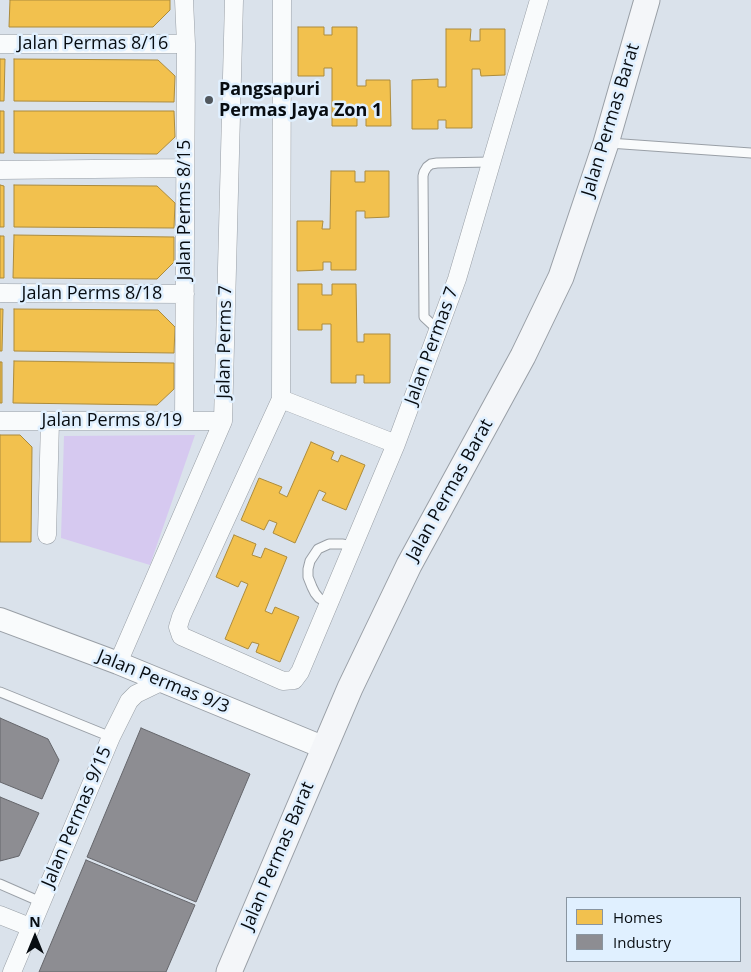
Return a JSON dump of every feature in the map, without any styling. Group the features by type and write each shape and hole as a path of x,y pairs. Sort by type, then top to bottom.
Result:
{"main road":[{"name":"Jalan Permas Barat","path":"229,972 350,688 409,565 524,356 561,277 606,142 647,0"}],"street":[{"name":"Jalan Perms 8/15","path":"184,0 186,44 184,421"},
{"name":"Jalan Perms 7","path":"118,663 223,421 234,0"},
{"path":"282,0 281,399 396,444"},
{"name":"Jalan Permas 7","path":"281,399 178,627 180,636 283,681 294,680 300,672 396,444 457,279 538,0"},
{"name":"Jalan Permas 8/16","path":"0,44 186,44"},
{"path":"0,170 185,168"},
{"name":"Jalan Perms 8/18","path":"0,293 185,294"},
{"name":"Jalan Perms 8/19","path":"0,421 223,421"},
{"path":"47,535 50,421"},
{"name":"Jalan Permas 9/3","path":"0,619 118,663 325,748"},
{"name":"Jalan Permas 9/15","path":"12,972 111,737 129,701 136,694 163,681"},
{"path":"0,915 30,927"}],"lane":[{"path":"606,142 751,153"},
{"path":"438,330 424,318 424,172 427,167 437,163 492,162"},
{"path":"328,604 314,593 308,576 310,561 318,549 330,544 353,546"},
{"path":"0,692 111,737"},
{"path":"0,884 41,902"}],"shaded area":[{"path":"195,435 150,565 61,538 64,436"}],"building: Homes":[{"path":"10,0 170,0 170,10 153,27 9,27"},
{"path":"298,27 324,27 324,35 332,35 332,27 357,27 357,86 366,86 366,80 390,80 391,126 366,126 366,115 357,115 357,126 332,126 332,68 324,68 324,76 298,76"},
{"path":"446,29 471,29 470,41 480,41 480,29 505,29 505,75 481,76 480,69 472,69 472,128 446,128 446,120 438,120 438,129 412,129 412,80 438,79 438,87 446,87"},
{"path":"0,59 5,59 4,101 0,101"},
{"path":"14,59 158,60 175,76 174,102 14,101"},
{"path":"0,111 4,111 4,153 0,153"},
{"path":"14,111 174,111 175,137 157,154 14,153"},
{"path":"331,171 355,171 355,182 365,182 365,171 389,171 389,217 365,218 365,211 356,211 356,270 331,270 331,262 323,262 323,270 297,271 297,221 323,221 322,229 330,229"},
{"path":"0,185 4,186 4,227 0,227"},
{"path":"14,185 157,186 175,203 174,228 14,227"},
{"path":"14,235 174,237 174,262 157,279 13,278"},
{"path":"0,236 4,236 4,278 0,278"},
{"path":"298,284 322,284 322,295 332,295 332,284 356,284 357,342 364,342 364,334 390,334 390,383 364,383 364,375 356,375 356,383 331,383 331,324 322,324 322,330 298,330"},
{"path":"0,309 3,309 2,351 0,351"},
{"path":"14,309 158,310 175,327 174,353 14,351"},
{"path":"14,361 174,363 174,389 157,405 13,403"},
{"path":"0,362 2,362 2,403 0,403"},
{"path":"0,435 20,435 32,447 31,542 0,542"},
{"path":"311,442 334,452 331,459 338,462 341,455 365,465 346,510 322,500 326,493 319,490 295,543 273,533 277,523 269,520 264,530 241,520 259,478 282,487 279,493 287,497"},
{"path":"234,535 256,544 252,555 261,558 265,548 287,557 265,611 272,614 275,607 299,617 280,662 256,652 259,644 252,642 248,649 225,639 248,584 241,581 238,587 216,577"}],"building: Industry":[{"path":"0,718 48,739 59,760 42,799 0,782"},
{"path":"141,728 250,774 196,902 87,857"},
{"path":"0,797 39,813 19,856 0,861"},
{"path":"86,860 195,905 166,972 39,972"}],"place":[{"name":"Pangsapuri Permas Jaya Zon 1","path":"209,100"}]}
